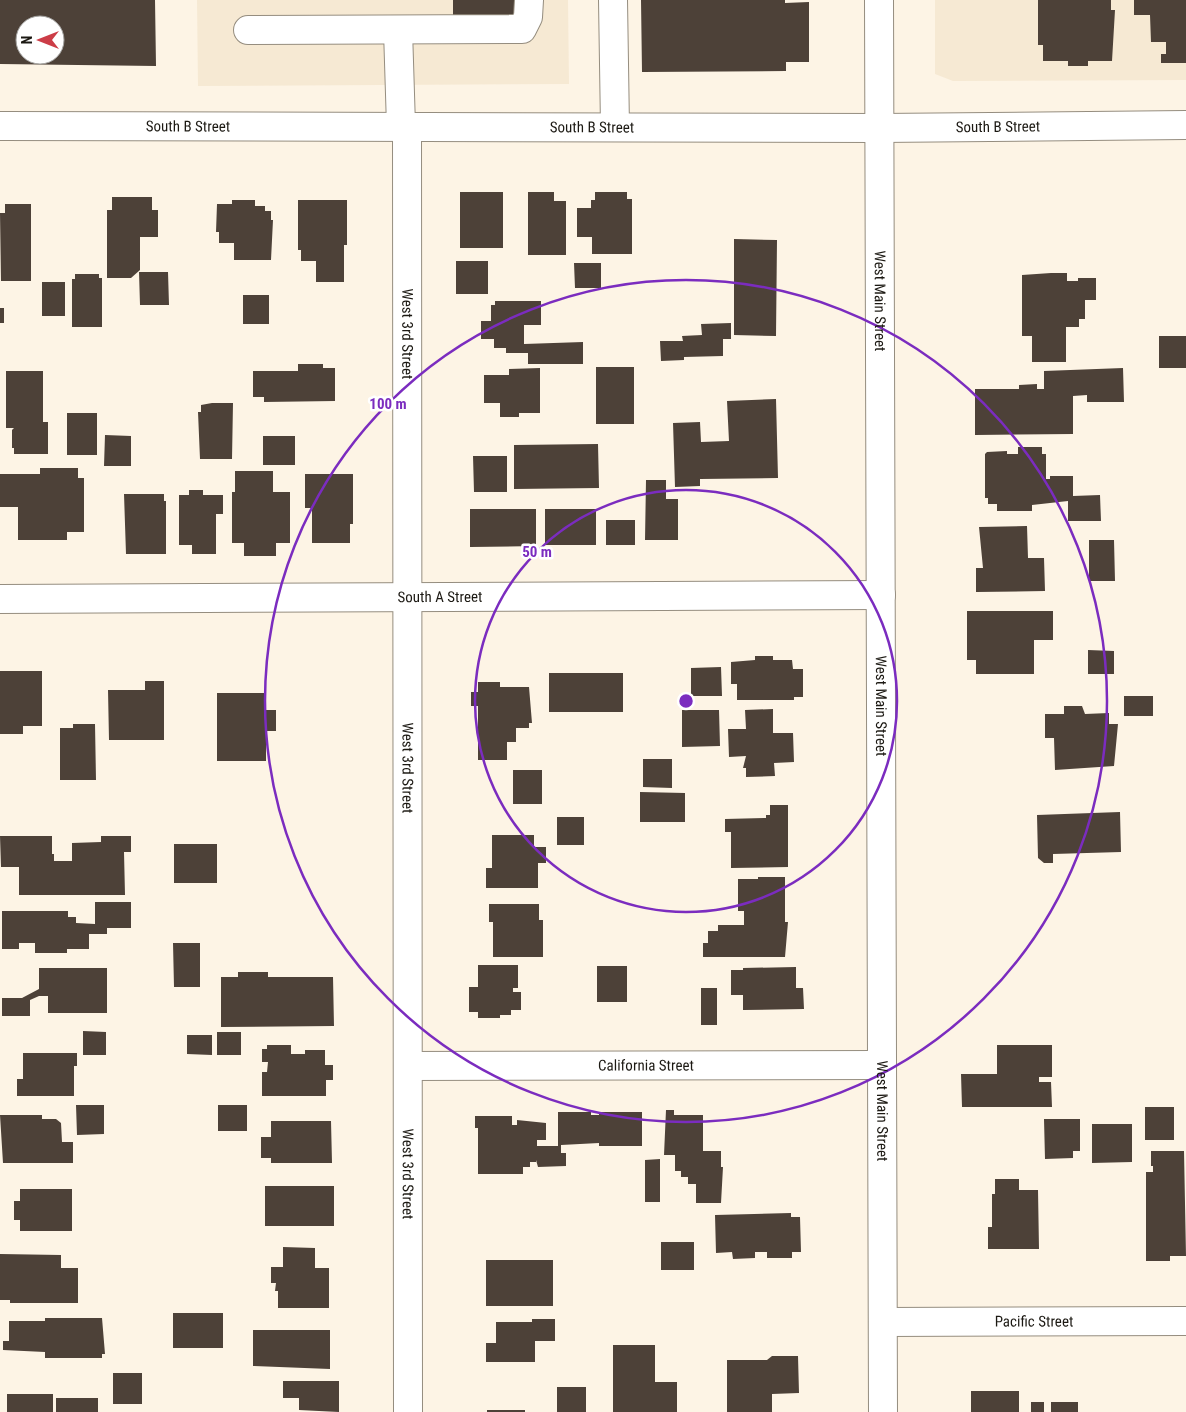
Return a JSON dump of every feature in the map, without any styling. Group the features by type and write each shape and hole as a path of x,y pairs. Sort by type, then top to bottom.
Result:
{"street":[{"path":"248,30 522,29 528,17 528,0"},
{"path":"614,0 615,127"},
{"name":"West Main Street","path":"879,0 883,1412"},
{"name":"West 3rd Street","path":"398,30 404,126 408,596 408,1412"},
{"name":"South B Street","path":"0,126 880,128 1186,125"},
{"name":"South A Street","path":"0,598 881,594"},
{"name":"California Street","path":"408,1066 882,1065"},
{"name":"Pacific Street","path":"883,1322 1186,1321"}],"shaded area":[{"path":"197,0 568,0 569,84 198,86"},
{"path":"935,0 1186,0 1186,80 953,81 935,74"}],"building":[{"path":"0,0 155,0 156,66 65,65 65,15 15,15 15,64 0,64"},
{"path":"453,0 514,0 514,17 453,17"},
{"path":"641,0 785,0 785,3 809,2 809,62 786,62 786,71 642,72"},
{"path":"1038,0 1111,0 1111,10 1115,10 1112,61 1088,61 1088,66 1068,66 1068,61 1043,61 1043,45 1038,45"},
{"path":"1134,0 1186,0 1186,63 1161,63 1161,54 1166,54 1166,42 1151,42 1150,15 1134,15"},
{"path":"460,192 503,192 503,248 460,248"},
{"path":"528,192 554,192 554,201 566,201 566,255 528,255"},
{"path":"595,192 627,192 627,199 632,199 632,254 592,254 592,237 577,237 577,208 591,208 591,200 595,200"},
{"path":"112,197 152,197 152,210 158,210 158,237 140,237 140,270 131,278 107,278 107,210 112,210"},
{"path":"232,200 255,200 255,206 265,206 265,211 271,211 271,220 273,220 271,260 234,260 234,243 219,243 219,232 216,232 217,204 232,204"},
{"path":"298,200 347,200 347,245 344,245 344,282 316,282 316,261 301,261 301,250 298,250"},
{"path":"5,204 31,204 31,281 1,281 0,213 5,213"},
{"path":"734,239 777,240 776,336 734,335"},
{"path":"456,261 488,261 488,294 456,294"},
{"path":"574,263 601,263 601,288 575,288"},
{"path":"139,272 168,272 169,305 140,305"},
{"path":"1067,273 1067,281 1078,281 1078,278 1096,278 1096,300 1085,300 1085,319 1079,319 1079,327 1066,327 1066,362 1032,362 1032,336 1022,336 1022,275"},
{"path":"75,274 99,274 99,278 102,278 102,327 72,327 72,279 75,279"},
{"path":"42,282 65,282 65,316 42,316"},
{"path":"243,295 269,295 269,324 243,324"},
{"path":"495,301 541,301 541,325 524,325 524,344 583,342 583,364 528,364 528,353 506,353 506,348 494,348 494,339 481,339 481,321 491,321 491,305 495,305"},
{"path":"0,308 4,308 4,323 0,323"},
{"path":"731,323 731,339 723,339 723,356 684,357 684,360 661,361 660,341 683,341 682,336 702,335 701,324"},
{"path":"1159,336 1186,336 1186,368 1159,368"},
{"path":"298,364 323,364 323,368 335,368 335,401 264,402 264,397 253,397 253,371 298,371"},
{"path":"596,367 634,367 634,424 596,424"},
{"path":"540,368 540,413 519,413 519,417 500,417 500,403 484,403 484,375 509,375 509,369"},
{"path":"1123,368 1124,402 1087,402 1087,395 1073,396 1073,434 975,435 975,389 1019,389 1019,385 1037,384 1037,389 1044,389 1044,371"},
{"path":"6,371 43,371 43,422 48,422 48,454 14,454 12,430 14,428 6,428"},
{"path":"776,399 778,478 700,479 700,486 675,487 673,423 700,422 701,442 729,441 727,401"},
{"path":"233,403 232,459 200,459 198,412 201,412 201,405"},
{"path":"67,413 97,413 97,455 67,455"},
{"path":"105,435 131,436 131,466 104,466"},
{"path":"263,436 295,436 295,465 263,465"},
{"path":"598,444 599,488 514,489 514,445"},
{"path":"1018,447 1042,447 1042,454 1046,454 1046,479 1050,479 1050,476 1073,476 1073,496 1100,495 1101,521 1068,521 1068,501 1032,505 1032,511 997,511 997,504 988,504 988,498 985,498 985,454 987,452 1007,451 1007,454 1018,454"},
{"path":"473,456 507,456 507,492 474,492"},
{"path":"40,468 78,468 78,478 84,478 84,532 67,532 67,540 18,540 18,507 0,507 0,474 40,474"},
{"path":"235,471 273,471 273,492 290,492 290,543 276,543 276,556 244,556 244,543 232,543 232,492 235,492"},
{"path":"305,474 353,474 353,524 350,524 350,543 312,543 312,508 305,508"},
{"path":"646,480 666,480 666,499 678,499 678,540 645,540"},
{"path":"189,490 203,490 203,495 223,495 223,514 216,514 216,554 192,554 192,545 179,545 179,495 189,495"},
{"path":"124,494 164,494 164,501 166,501 166,554 126,554"},
{"path":"470,509 536,509 536,546 470,547"},
{"path":"545,509 596,509 596,545 545,545"},
{"path":"606,520 635,520 635,545 606,545"},
{"path":"1027,526 1028,558 1044,558 1045,591 976,592 976,568 983,568 979,527"},
{"path":"1089,540 1114,540 1115,581 1089,581"},
{"path":"967,611 1053,611 1053,640 1034,640 1034,674 976,674 976,660 967,660"},
{"path":"1088,650 1114,651 1114,674 1088,674"},
{"path":"755,656 773,656 773,660 792,660 793,669 803,669 803,697 794,697 794,700 737,700 737,684 731,684 731,662 755,660"},
{"path":"721,667 722,696 691,696 691,668"},
{"path":"0,671 42,671 42,726 23,726 23,734 0,734"},
{"path":"549,673 623,673 623,712 549,712"},
{"path":"145,681 164,681 164,740 109,740 108,690 145,690"},
{"path":"478,682 500,682 500,687 529,687 532,723 529,723 529,728 516,728 516,742 507,742 507,760 478,760 478,706 471,706 471,692 478,692"},
{"path":"217,693 266,693 266,710 276,710 276,731 266,731 266,761 217,761"},
{"path":"1124,696 1153,696 1153,716 1124,716"},
{"path":"1064,706 1082,706 1085,714 1109,713 1109,724 1118,724 1114,766 1055,770 1054,738 1045,738 1045,714 1064,714"},
{"path":"773,709 773,733 793,733 794,762 774,763 775,776 746,777 746,768 743,768 746,756 729,757 728,729 746,729 745,710"},
{"path":"682,710 719,710 720,746 682,747"},
{"path":"73,724 95,724 96,780 60,780 60,728 73,728"},
{"path":"643,759 672,759 672,788 643,787"},
{"path":"513,770 542,770 542,804 513,804"},
{"path":"640,792 685,793 685,822 640,822"},
{"path":"770,805 788,805 788,867 731,868 731,832 725,832 725,819 766,818 766,815 770,815"},
{"path":"1120,812 1121,852 1053,854 1053,863 1044,863 1038,858 1037,815"},
{"path":"557,817 584,817 584,845 557,845"},
{"path":"492,835 534,835 534,847 546,847 546,863 538,863 538,888 486,888 486,868 492,868"},
{"path":"0,836 52,836 54,861 72,861 72,843 101,842 101,836 131,836 131,852 124,852 125,895 19,895 19,867 1,867"},
{"path":"174,844 217,844 217,883 174,883"},
{"path":"758,877 785,877 785,922 788,922 785,957 703,957 703,943 708,943 708,931 718,931 718,925 744,925 744,911 738,911 738,879 758,879"},
{"path":"95,902 131,902 131,928 107,928 107,934 89,934 89,949 67,949 67,953 35,953 35,943 19,943 19,949 2,949 2,911 68,911 68,917 76,917 76,923 95,924"},
{"path":"489,904 539,904 539,920 543,920 543,957 493,957 493,922 489,922"},
{"path":"173,943 200,943 200,987 174,987"},
{"path":"478,965 518,965 518,988 513,988 513,992 521,992 521,1010 511,1010 511,1015 500,1015 500,1018 478,1018 478,1012 469,1012 469,987 478,987"},
{"path":"597,966 627,966 627,1002 597,1002"},
{"path":"796,967 796,988 803,988 804,1009 743,1010 743,995 731,995 731,970"},
{"path":"39,968 107,968 107,1013 48,1013 48,996 39,996 30,1000 30,1016 2,1016 2,998 22,998 39,989"},
{"path":"238,972 268,972 268,977 333,977 334,1026 221,1027 221,977 238,977"},
{"path":"701,988 717,988 717,1025 701,1025"},
{"path":"83,1031 106,1032 106,1055 83,1055"},
{"path":"217,1032 241,1032 241,1055 217,1055"},
{"path":"187,1035 212,1035 212,1055 187,1054"},
{"path":"267,1045 291,1045 291,1054 305,1054 305,1050 325,1050 325,1065 333,1065 333,1080 326,1080 326,1096 262,1096 262,1072 267,1072 268,1062 262,1062 262,1049 267,1049"},
{"path":"997,1045 1052,1045 1052,1077 1039,1077 1039,1082 1051,1082 1052,1107 962,1107 961,1074 997,1074"},
{"path":"23,1053 77,1053 77,1066 74,1066 74,1096 17,1096 17,1079 23,1079"},
{"path":"76,1105 104,1105 104,1134 77,1135"},
{"path":"218,1105 247,1105 247,1131 218,1131"},
{"path":"1145,1107 1174,1107 1174,1140 1145,1140"},
{"path":"666,1110 674,1110 674,1115 703,1115 703,1151 721,1151 721,1167 723,1167 721,1203 696,1203 696,1184 688,1184 688,1177 681,1177 681,1171 675,1171 675,1155 664,1155"},
{"path":"558,1112 591,1112 591,1115 599,1115 599,1112 642,1112 642,1146 599,1146 599,1143 561,1145 561,1153 566,1153 566,1166 538,1167 536,1160 536,1162 530,1162 530,1167 523,1167 523,1174 478,1174 478,1128 475,1128 475,1116 512,1116 512,1125 517,1125 517,1120 546,1123 546,1140 537,1140 537,1146 558,1146"},
{"path":"0,1115 42,1115 42,1119 56,1119 61,1123 62,1142 73,1142 73,1163 3,1163"},
{"path":"1044,1119 1080,1119 1080,1151 1073,1151 1073,1158 1045,1159"},
{"path":"271,1121 331,1121 332,1163 271,1163 271,1158 261,1158 261,1137 271,1137"},
{"path":"1092,1124 1132,1124 1132,1162 1092,1163"},
{"path":"1151,1151 1184,1151 1186,1256 1170,1256 1170,1261 1146,1261 1146,1172 1153,1172"},
{"path":"660,1159 660,1202 645,1202 645,1160"},
{"path":"995,1179 1019,1179 1019,1190 1038,1190 1039,1249 988,1249 988,1227 992,1227 992,1194 995,1194"},
{"path":"265,1186 334,1186 334,1226 265,1226"},
{"path":"20,1189 72,1189 72,1231 20,1231 20,1220 14,1220 14,1201 20,1201"},
{"path":"791,1213 791,1217 800,1217 801,1252 792,1252 792,1258 767,1258 767,1252 755,1252 755,1258 733,1259 732,1252 716,1253 715,1215"},
{"path":"661,1242 694,1242 694,1270 661,1270"},
{"path":"283,1247 315,1248 315,1268 329,1268 329,1308 278,1308 278,1291 275,1291 276,1283 271,1283 271,1267 283,1267"},
{"path":"0,1254 61,1255 61,1268 78,1268 78,1303 10,1303 10,1300 0,1300"},
{"path":"486,1260 553,1260 553,1306 486,1306"},
{"path":"173,1313 223,1313 223,1348 173,1348"},
{"path":"45,1318 102,1318 105,1354 102,1354 102,1358 45,1358 45,1352 3,1350 3,1341 9,1341 9,1321 45,1321"},
{"path":"532,1319 555,1319 555,1341 535,1341 535,1362 486,1362 486,1343 496,1343 496,1322 532,1322"},
{"path":"253,1330 330,1330 330,1369 253,1366"},
{"path":"613,1345 655,1345 655,1382 677,1382 677,1412 613,1412"},
{"path":"772,1356 798,1356 799,1393 772,1394 772,1412 727,1412 727,1360 767,1360"},
{"path":"113,1373 142,1373 142,1404 113,1404"},
{"path":"283,1381 339,1381 339,1412 299,1410 299,1398 283,1398"},
{"path":"557,1387 586,1387 586,1412 557,1412"},
{"path":"971,1391 1019,1391 1019,1412 971,1412"},
{"path":"7,1394 53,1394 53,1412 7,1412"},
{"path":"56,1398 98,1398 98,1412 56,1412"},
{"path":"1031,1402 1044,1402 1044,1412 1031,1412"},
{"path":"1051,1402 1078,1402 1078,1412 1051,1412"},
{"path":"487,1410 525,1410 525,1412 487,1412"}]}
